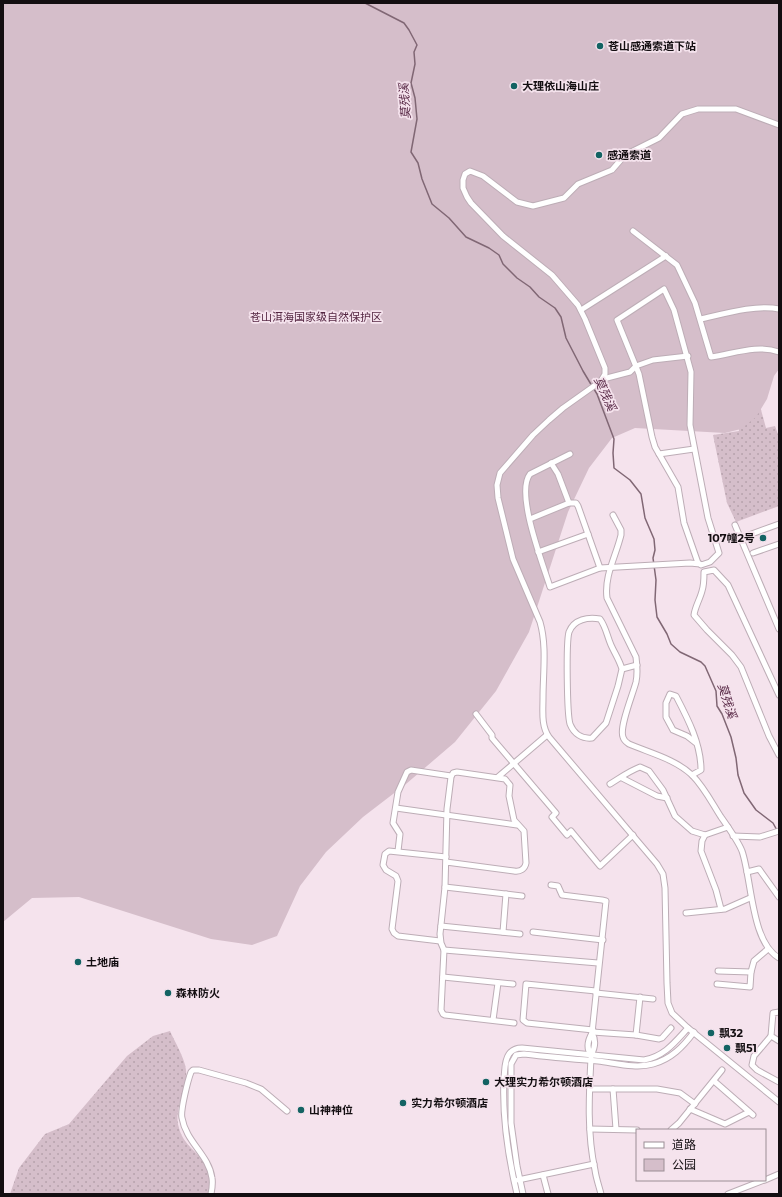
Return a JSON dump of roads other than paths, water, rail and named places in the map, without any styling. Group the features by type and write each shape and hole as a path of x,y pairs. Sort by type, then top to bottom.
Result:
{"street":[{"path":"602,380 605,372 604,364 581,310 552,275 503,236 471,203 466,197 463,188 465,174 470,171 483,176 517,202 532,206 564,198 578,184 612,170 625,155 659,138 682,114 688,112 698,109 736,109 779,125"},
{"path":"633,232 677,265 696,302 711,358 753,349 774,350 779,352"},
{"path":"581,310 666,256"},
{"path":"570,454 530,474 527,479 525,502 538,552 550,587 600,568 699,564 710,562 719,553 708,518 690,425 692,372 674,310 664,289 617,320 639,374 652,437 659,454 678,487 684,522 699,564 704,572 702,591 694,615 732,655 741,667 769,736 779,755"},
{"path":"701,319 758,308 779,309"},
{"path":"688,356 653,360 636,366 630,372 602,380 563,408 533,435 500,473 498,480 500,508 513,559 542,630 544,642 543,722 547,735 633,835 657,864 663,874 665,884 668,1003 672,1013 688,1028 779,1102"},
{"path":"659,454 694,449"},
{"path":"552,463 558,474 569,503"},
{"path":"530,519 569,503 576,504 600,568"},
{"path":"613,515 621,530 621,535 610,568 606,591 607,598 636,657 637,665 636,681 623,725 622,737 629,744 668,760 692,775 705,792 741,850 747,872 750,898 759,931 768,949 779,958"},
{"path":"746,536 779,524"},
{"path":"735,526 779,628"},
{"path":"538,552 588,534"},
{"path":"753,553 779,544"},
{"path":"710,562 714,570 728,585 779,695"},
{"path":"704,572 714,570"},
{"path":"589,617 600,619 604,625 611,645 618,656 622,669 606,723 592,738 585,739 577,734 570,725 568,706 569,632 576,623 589,617"},
{"path":"622,669 637,665"},
{"path":"692,775 701,770 701,760 696,742 692,728 676,696 670,694 666,703 666,717 669,724 673,730 696,742"},
{"path":"476,714 492,735 492,738 556,813 552,817 567,835 571,832 600,866 633,835"},
{"path":"498,777 547,735"},
{"path":"610,784 622,778 632,770 640,767 649,771 663,790 675,816 692,832 705,835 728,827"},
{"path":"398,851 400,834 393,823 400,787 408,771 451,776"},
{"path":"440,941 398,936 393,931 392,927 398,881 396,875 386,870 383,865 385,856 387,852 392,850 446,859 514,871 522,870 526,863 524,831 514,820 509,796 509,783 504,778 457,772 453,773 451,776 446,816 446,859 445,887 440,941 444,950 441,1010 444,1014 514,1023"},
{"path":"622,778 657,796 667,798"},
{"path":"396,808 517,825"},
{"path":"733,836 760,837 776,831"},
{"path":"705,835 702,841 701,851 716,890 721,909"},
{"path":"747,872 759,869 779,897"},
{"path":"551,885 558,886 562,895 606,901 603,940 598,963 592,1031 595,1045 591,1058 590,1089 590,1129 594,1164 601,1194"},
{"path":"445,887 522,896"},
{"path":"503,932 506,894"},
{"path":"686,913 721,909 750,898"},
{"path":"441,926 520,934"},
{"path":"533,932 603,940"},
{"path":"717,984 750,987 751,972 754,961 768,949"},
{"path":"444,950 598,963"},
{"path":"718,972 751,972"},
{"path":"443,977 513,984"},
{"path":"493,1020 498,983"},
{"path":"653,999 526,984 523,1020 527,1023 662,1038 672,1028"},
{"path":"636,1035 640,998"},
{"path":"779,1012 773,1013 771,1036 754,1056 752,1065 757,1070 779,1082"},
{"path":"523,1194 511,1124 511,1064 514,1058 518,1054 524,1054 644,1060 660,1055 670,1048 688,1028"},
{"path":"517,1194 507,1148 505,1123 505,1064 508,1055 515,1049 522,1048 591,1058 626,1065 647,1065 659,1062 674,1054 694,1032"},
{"path":"771,1036 779,1041"},
{"path":"670,1048 674,1054"},
{"path":"211,1194 212,1178 208,1164 188,1136 181,1116 191,1072 193,1070 199,1070 246,1083 261,1089 287,1111"},
{"path":"672,1129 679,1123 722,1070"},
{"path":"690,1109 725,1124 751,1113 714,1081"},
{"path":"590,1089 657,1089 674,1091 680,1093 695,1104"},
{"path":"613,1089 616,1129"},
{"path":"590,1129 636,1130"},
{"path":"514,1182 594,1164"},
{"path":"766,1180 779,1174"},
{"path":"544,1175 548,1194"},
{"path":"728,1194 762,1181"}],"waterway":[{"name":"莫残溪","path":"365,3 404,23 417,45 414,52 415,64 411,83 415,98 417,119 411,152 418,163 422,179 432,204 449,218 466,237 489,248 499,255 503,264 517,278 530,287 539,297 555,308 561,317 566,338 592,386"},
{"name":"莫残溪","path":"594,389 614,439 614,468 630,480 641,494 645,518 654,539 655,550 653,558 656,580 655,600 657,617 671,644 680,652 701,662 705,666 716,691 717,706 722,714 731,737 738,775 744,793 756,810 773,823 779,834"}],"place":[{"name":"苍山感通索道下站","path":"600,46"},
{"name":"大理依山海山庄","path":"514,86"},
{"name":"感通索道","path":"599,155"},
{"name":"107幢2号","path":"763,538"},
{"name":"土地庙","path":"78,962"},
{"name":"森林防火","path":"168,993"},
{"name":"飘32","path":"711,1033"},
{"name":"飘51","path":"727,1048"},
{"name":"大理实力希尔顿酒店","path":"486,1082"},
{"name":"实力希尔顿酒店","path":"403,1103"},
{"name":"山神神位","path":"301,1110"}],"park label":[{"name":"苍山洱海国家级自然保护区","path":"316,317"}]}
